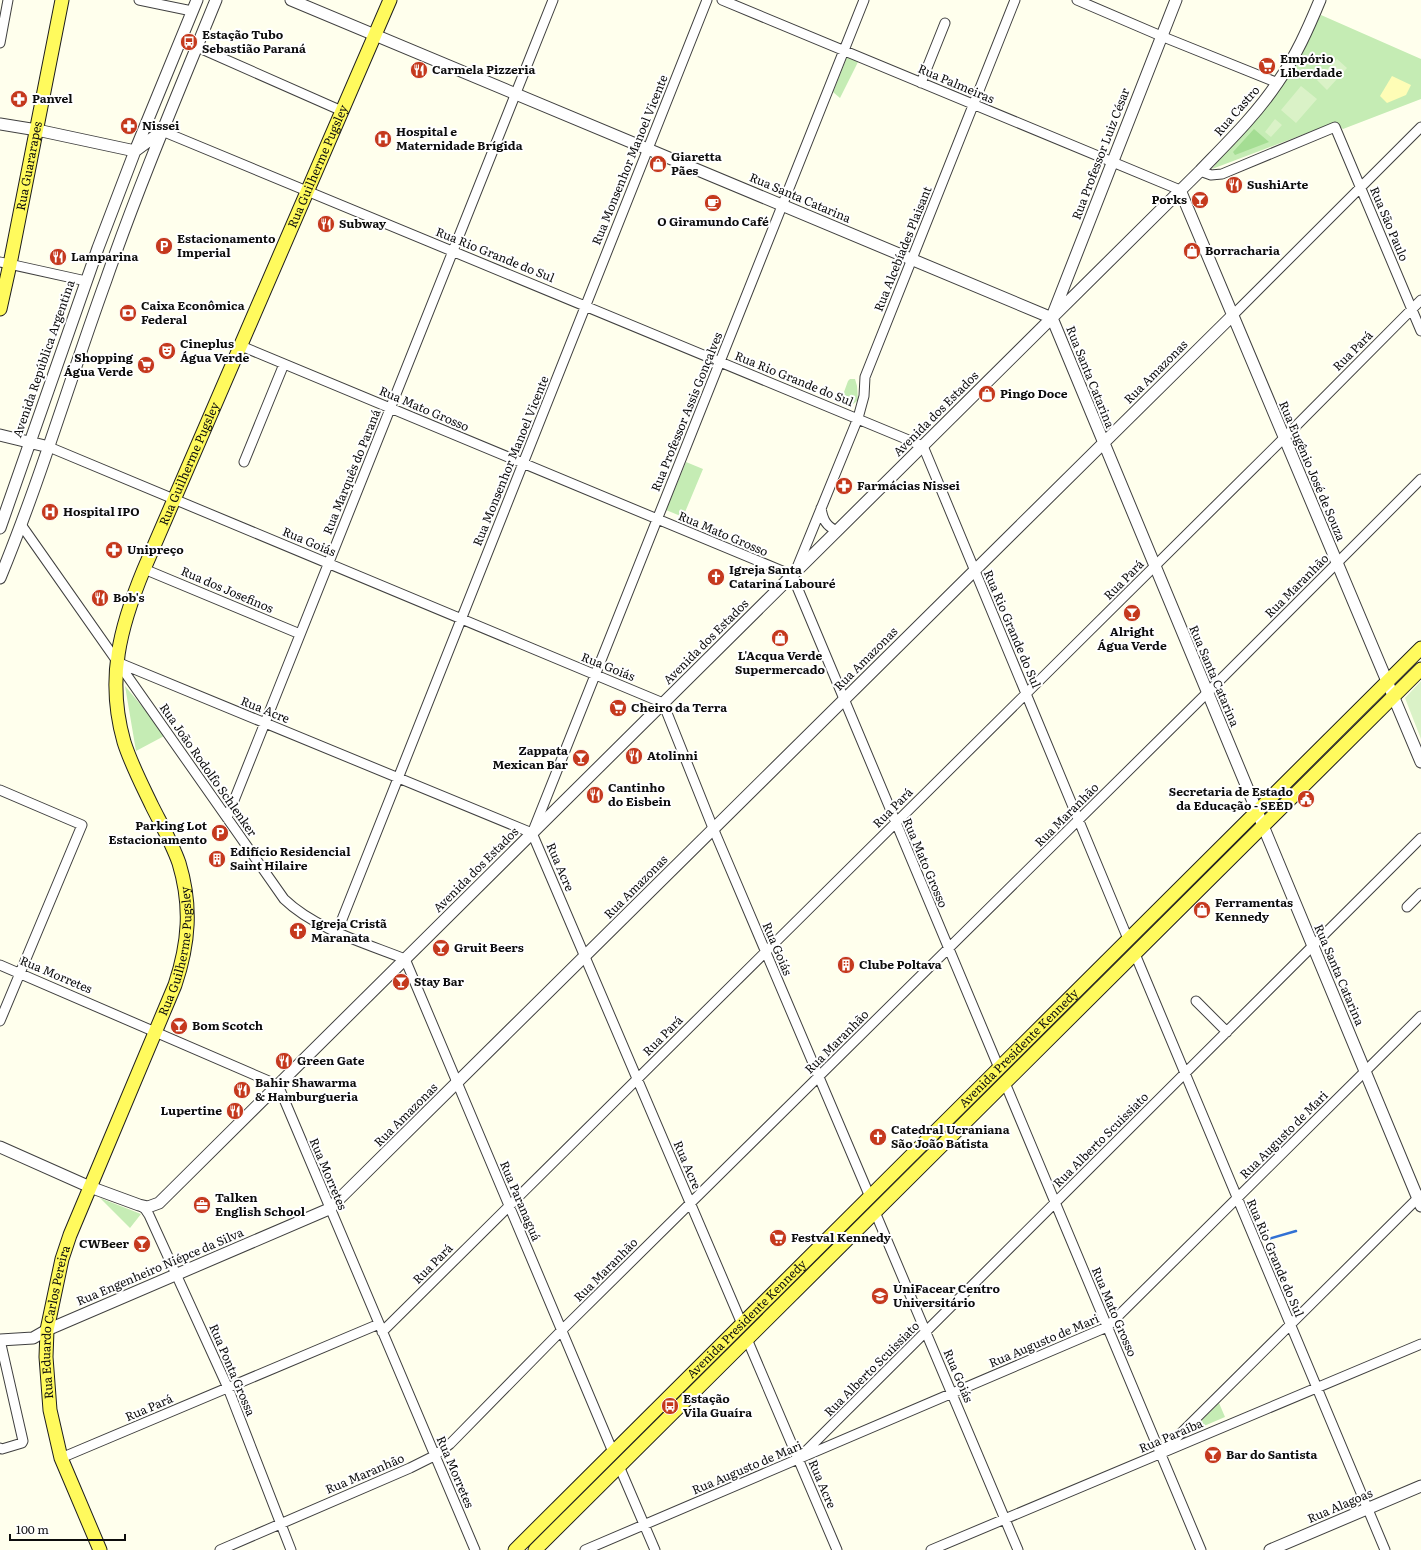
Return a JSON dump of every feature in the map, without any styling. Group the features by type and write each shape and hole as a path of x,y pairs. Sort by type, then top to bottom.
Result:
{"main road":[{"name":"Rua Guararapes","path":"0,309 5,263 37,130 62,0"},
{"name":"Rua Guilherme Pugsley","path":"90,1187 175,985 182,966 188,932 186,899 176,856 135,771 124,741 118,707 117,662 118,648 126,616 144,568 390,0"},
{"name":"Avenida Presidente Kennedy","path":"515,1550 1421,648"},
{"name":"Avenida Presidente Kennedy","path":"535,1550 1421,669"},
{"path":"1322,746 1328,746 1332,749 1333,755 1331,759"},
{"path":"934,1133 939,1142 940,1148"},
{"name":"Rua Eduardo Carlos Pereira","path":"90,1187 62,1259 47,1330 46,1357 50,1410 61,1458 100,1550"},
{"path":"706,1360 716,1370"}],"street":[{"path":"0,43 8,0"},
{"path":"139,0 192,11"},
{"name":"Avenida República Argentina","path":"0,528 86,281 135,151 197,0"},
{"path":"0,578 22,526 110,268 162,131 216,0"},
{"name":"Rua Santa Catarina","path":"292,0 912,258 1052,318 1256,811 1420,1200"},
{"name":"Rua Marquês do Paraná","path":"227,818 554,0"},
{"name":"Rua Monsenhor Manoel Vicente","path":"337,932 707,0"},
{"name":"Rua Palmeiras","path":"722,0 1180,190"},
{"name":"Rua Professor Assis Gonçalves","path":"532,832 864,0"},
{"name":"Rua Alcebíades Plaisant","path":"794,573 858,418 864,396 865,377 1015,0"},
{"path":"1077,0 1161,36 1278,83"},
{"name":"Rua Professor Luiz César","path":"1052,318 1111,162 1176,0"},
{"name":"Rua Castro","path":"1200,171 1251,117 1278,83 1297,51 1320,0"},
{"path":"921,83 945,23"},
{"path":"196,47 342,111"},
{"path":"0,124 37,130 135,151 162,131"},
{"name":"Rua São Paulo","path":"1200,171 1211,175 1222,174 1335,127 1421,331"},
{"name":"Rua Amazonas","path":"329,1209 1233,315 1421,127"},
{"name":"Rua Rio Grande do Sul","path":"162,131 923,446 1128,939"},
{"name":"Avenida dos Estados","path":"140,1205 152,1206 159,1203 1200,171"},
{"name":"Rua Eugênio José de Souza","path":"1180,190 1421,762"},
{"path":"5,263 86,281"},
{"name":"Rua Pará","path":"61,1458 228,1388 380,1328 509,1206 1284,438 1421,300"},
{"name":"Rua Mato Grosso","path":"241,346 657,519 794,573 895,823 999,1068"},
{"path":"244,462 284,364"},
{"path":"0,435 49,447"},
{"name":"Rua Goiás","path":"49,447 663,703 713,828 870,1197"},
{"name":"Rua Maranhão","path":"220,1550 410,1468 434,1456 456,1438 562,1330 1208,693 1421,479"},
{"path":"821,508 825,523 830,528 837,531"},
{"name":"Rua João Rodolfo Schlenker","path":"22,526 284,899 301,913 337,932 405,959"},
{"name":"Rua dos Josefinos","path":"144,568 300,634"},
{"name":"Rua Acre","path":"117,662 532,832 742,1324"},
{"path":"0,790 82,825 0,1020"},
{"name":"Rua Alberto Scuissiato","path":"798,1459 1421,838"},
{"path":"1407,907 1421,893"},
{"name":"Rua Rio Grande do Sul","path":"1135,954 1384,1550"},
{"name":"Rua Paranaguá","path":"405,959 613,1452"},
{"name":"Rua Morretes","path":"0,965 20,972 278,1085 329,1209 475,1550"},
{"path":"1196,1001 1227,1032"},
{"name":"Rua Augusto de Mari","path":"585,1550 1107,1327 1421,1016"},
{"name":"Rua Mato Grosso","path":"1005,1083 1201,1550"},
{"path":"0,1147 90,1187 140,1205"},
{"path":"1160,1453 1420,1200"},
{"name":"Rua Ponta Grossa","path":"140,1205 147,1212 228,1388 291,1550"},
{"name":"Rua Engenheiro Niépce da Silva","path":"0,1340 33,1338 47,1330 329,1209"},
{"name":"Rua Goiás","path":"876,1212 1018,1550"},
{"name":"Rua Acre","path":"747,1339 837,1550"},
{"path":"0,1340 24,1441 2,1449 0,1448"},
{"name":"Rua Paraíba","path":"931,1550 1421,1344"},
{"path":"619,1466 655,1550"},
{"name":"Rua Alagoas","path":"1270,1550 1421,1486"}],"green space":[{"path":"1321,15 1421,59 1421,99 1343,129 1336,123 1331,124 1212,169 1285,77"},
{"path":"847,57 858,62 840,98 833,92"},
{"path":"1337,59 1347,68 1327,90 1317,80"},
{"path":"1301,86 1317,99 1296,123 1281,110"},
{"path":"1275,119 1282,125 1271,137 1265,132"},
{"path":"1254,129 1269,142 1235,155 1233,152"},
{"path":"850,379 855,379 857,386 858,400 852,405 845,403 839,397 844,392"},
{"path":"686,462 703,469 683,517 666,510"},
{"path":"1421,681 1421,739 1405,698"},
{"path":"125,686 166,735 136,751"},
{"path":"100,1198 141,1214 130,1228"},
{"path":"1219,1403 1225,1417 1190,1432"}],"sand":[{"path":"1392,76 1411,85 1406,95 1387,103 1380,96"}],"waterway":[{"path":"1265,1240 1296,1231"}],"place":[{"name":"Estação Tubo Sebastião Paraná","path":"189,42"},
{"name":"Empório Liberdade","path":"1267,66"},
{"name":"Carmela Pizzeria","path":"419,70"},
{"name":"Panvel","path":"19,99"},
{"name":"Nissei","path":"129,126"},
{"name":"Hospital e Maternidade Brígida","path":"383,139"},
{"name":"Giaretta Pães","path":"658,164"},
{"name":"SushiArte","path":"1234,185"},
{"name":"Porks","path":"1200,200"},
{"name":"O Giramundo Café","path":"713,203"},
{"name":"Subway","path":"326,224"},
{"name":"Estacionamento Imperial","path":"164,246"},
{"name":"Borracharia","path":"1192,251"},
{"name":"Lamparina","path":"58,257"},
{"name":"Caixa Econômica Federal","path":"128,313"},
{"name":"Cineplus Água Verde","path":"167,351"},
{"name":"Shopping Água Verde","path":"146,365"},
{"name":"Pingo Doce","path":"987,394"},
{"name":"Farmácias Nissei","path":"844,486"},
{"name":"Hospital IPO","path":"50,512"},
{"name":"Unipreço","path":"114,550"},
{"name":"Igreja Santa Catarina Labouré","path":"716,577"},
{"name":"Bob's","path":"100,598"},
{"name":"Alright Água Verde","path":"1132,613"},
{"name":"L'Acqua Verde Supermercado","path":"780,638"},
{"name":"Cheiro da Terra","path":"618,708"},
{"name":"Atolinni","path":"634,756"},
{"name":"Zappata Mexican Bar","path":"581,758"},
{"name":"Cantinho do Eisbein","path":"595,795"},
{"name":"Secretaria de Estado da Educação - SEED","path":"1306,799"},
{"name":"Parking Lot Estacionamento","path":"220,833"},
{"name":"Edifício Residencial Saint Hilaire","path":"217,859"},
{"name":"Ferramentas Kennedy","path":"1202,910"},
{"name":"Igreja Cristã Maranata","path":"298,931"},
{"name":"Gruit Beers","path":"441,948"},
{"name":"Clube Poltava","path":"846,965"},
{"name":"Stay Bar","path":"401,982"},
{"name":"Bom Scotch","path":"179,1026"},
{"name":"Green Gate","path":"284,1061"},
{"name":"Bahir Shawarma & Hamburgueria","path":"242,1090"},
{"name":"Lupertine","path":"235,1111"},
{"name":"Catedral Ucraniana São João Batista","path":"878,1137"},
{"name":"Talken English School","path":"202,1205"},
{"name":"Festval Kennedy","path":"778,1238"},
{"name":"CWBeer","path":"142,1244"},
{"name":"UniFacear Centro Universitário","path":"880,1296"},
{"name":"Estação Vila Guaíra","path":"670,1406"},
{"name":"Bar do Santista","path":"1213,1455"}]}
